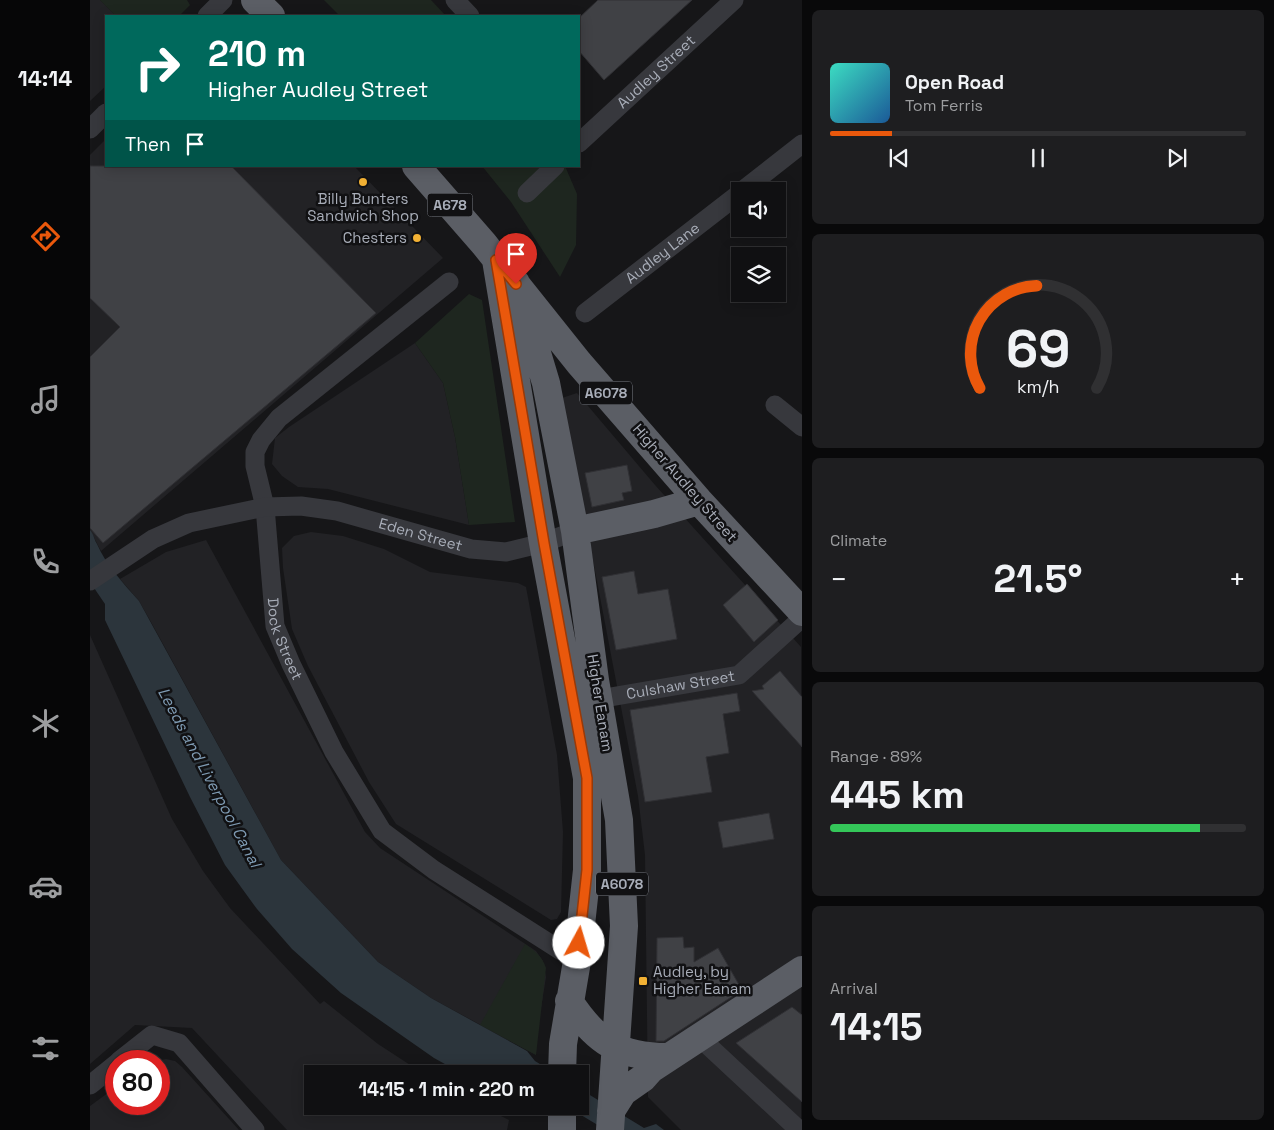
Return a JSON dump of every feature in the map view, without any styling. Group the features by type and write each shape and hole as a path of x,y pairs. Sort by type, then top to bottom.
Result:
{"highway":[{"path":"255,0 270,15"},
{"name":"A678","path":"417,167 496,260"},
{"name":"Higher Audley Street","path":"496,260 579,363 699,501 802,612"},
{"name":"Higher Eanam","path":"496,260 544,543 619,820 624,926 617,1049 611,1110"},
{"name":"Higher Eanam","path":"516,284 546,383 575,530 586,701 587,870 577,961 563,1044 562,1065"},
{"path":"575,530 654,514 699,501"},
{"name":"A6078","path":"611,1110 623,1092 643,1078 651,1068 802,970"},
{"path":"569,1001 590,1031 617,1049 647,1057 667,1057"},
{"path":"562,1115 562,1130"}],"street":[{"path":"208,15 223,0"},
{"path":"455,0 469,15"},
{"name":"Audley Street","path":"580,140 734,0"},
{"path":"90,129 105,115"},
{"name":"Audley Lane","path":"754,182 802,144"},
{"path":"527,194 554,167"},
{"name":"Audley Lane","path":"585,314 731,200"},
{"name":"Dock Street","path":"449,282 269,428 255,452 255,466 265,507 275,626 291,664 334,752 382,831 434,870 577,961"},
{"path":"775,404 801,425"},
{"name":"Eden Street","path":"90,581 153,539 188,523 265,507 300,506 337,511 471,549 506,552 544,543 575,530"},
{"name":"Culshaw Street","path":"586,701 739,675 802,618"},
{"path":"133,1050 152,1035 179,1043 255,1130"},
{"path":"699,1037 799,1130"},
{"path":"90,1085 105,1073"}],"shaded area":[{"path":"90,0 100,0 115,15 105,15 105,87 90,101"},
{"path":"100,0 187,0 190,5 180,15 115,15"},
{"path":"324,0 431,0 445,15 339,15"},
{"path":"105,140 105,167 355,167 443,258 101,551 90,530 90,155"},
{"path":"483,167 565,167 577,194 576,245 560,277 511,202"},
{"path":"469,294 482,300 515,522 469,525 455,437 443,383 415,343"},
{"path":"415,343 443,383 455,437 469,525 328,489 298,487 282,476 272,464 275,438"},
{"path":"577,393 655,485 801,647 801,1130 681,1130 648,1097 645,855 638,796 562,398"},
{"path":"311,532 343,536 384,549 430,572 518,583 526,587 557,755 563,832 561,912 557,919 551,920 396,824 369,782 308,666 292,629 282,548 294,536"},
{"path":"206,540 365,832 380,848 536,951 543,961 546,977 537,1033 536,1055 431,998 378,962 281,860 139,601 120,579 166,552"},
{"path":"90,635 172,819 203,871 230,908 320,1004 324,1001 378,1044 410,1065 304,1065 304,1115 499,1115 509,1120 507,1130 287,1130 192,1028 135,1025 90,1064"},
{"path":"525,944 538,954 546,968 536,1055 480,1025"},
{"path":"170,1060 175,1061 182,1067 239,1130 90,1130 90,1106 105,1095 105,1115 170,1115"}],"water":[{"name":"Leeds and Liverpool Canal","path":"90,530 110,567 139,601 281,860 378,962 431,998 527,1051 535,1061 541,1065 447,1065 341,993 292,949 257,909 225,865 190,797 105,620 105,604 90,582"},
{"path":"589,1094 644,1128 656,1124 664,1130 606,1130 581,1115 589,1115"}],"building":[{"path":"598,0 692,0 604,80 580,52 580,17"},
{"path":"90,166 232,167 376,313 103,543 90,528 90,357 120,327 90,298"},
{"path":"627,465 632,491 622,493 624,500 592,507 585,473"},
{"path":"634,571 638,594 668,589 677,639 616,650 602,577"},
{"path":"747,584 778,620 754,642 723,605"},
{"path":"780,671 802,697 802,747 752,691 764,689 762,686"},
{"path":"737,693 740,711 723,714 729,753 706,757 712,792 645,802 630,710"},
{"path":"769,813 774,839 723,848 718,822"},
{"path":"683,937 684,948 694,947 694,962 718,948 742,990 664,1041 656,1041 657,938"},
{"path":"792,1007 802,1015 802,1102 736,1043"}],"place":[{"name":"Billy Bunters Sandwich Shop","path":"363,182"},
{"name":"Chesters","path":"417,238"},
{"name":"Audley, by Higher Eanam","path":"643,981"}],"route":[{"path":"516,284 496,260 507,336 587,778 587,870 579,943"}]}
